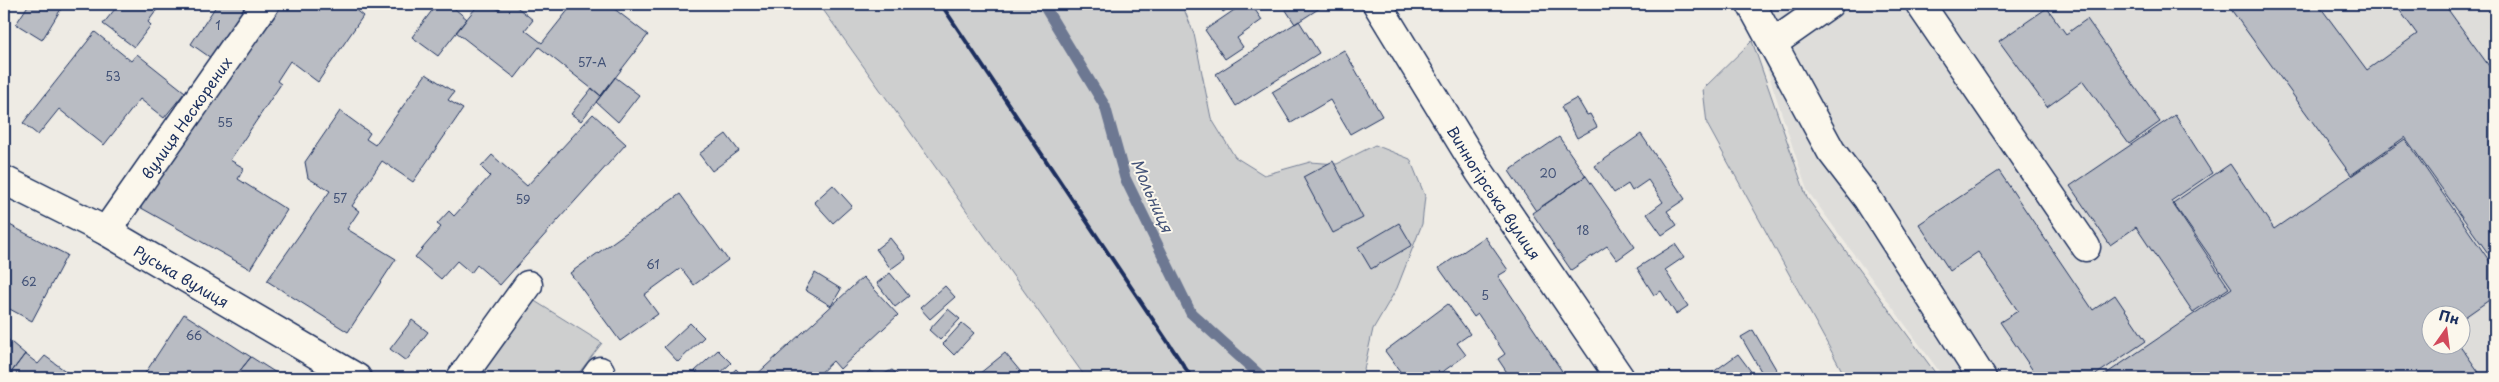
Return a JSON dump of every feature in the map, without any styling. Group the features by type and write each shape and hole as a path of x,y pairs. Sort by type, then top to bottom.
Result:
{"street":[{"name":"вулиця Нескорених","path":"106,231 265,4"},
{"name":"Винногірська вулиця","path":"1377,4 1479,171 1620,378"},
{"path":"1751,4 1831,151 1867,198 1982,378"},
{"path":"1772,44 1829,4"},
{"path":"1920,4 2086,247"},
{"name":"Руська вулиця","path":"4,180 106,231 357,378"},
{"path":"461,378 528,285"}],"shaded area":[{"path":"819,4 1182,4 1194,34 1211,118 1235,157 1264,175 1310,162 1337,164 1375,145 1410,159 1425,196 1422,224 1397,288 1373,329 1362,378 1086,378"},
{"path":"1736,4 2495,4 2495,378 1944,378 1807,190 1758,42"},
{"path":"1752,41 1807,198 1939,378 1846,378 1707,124 1703,89"},
{"path":"533,300 602,343 575,378 474,378"}],"building":[{"path":"29,4 64,4 42,40 16,24"},
{"path":"119,4 161,4 148,22 151,25 134,47 103,24"},
{"path":"212,4 247,4 211,58 191,44 216,6"},
{"path":"276,4 348,4 363,16 318,82 290,61 277,81 281,84 230,160 244,168 238,179 287,210 250,269 136,205"},
{"path":"437,4 449,4 467,19 438,56 412,37"},
{"path":"479,4 491,4 499,10 504,4 513,4 533,20 525,30 542,43 573,4 608,4 648,35 601,96 539,47 515,78 456,32"},
{"path":"1218,4 1235,4 1223,12"},
{"path":"1243,4 1251,4 1262,20 1237,38 1243,47 1225,59 1205,30"},
{"path":"1282,4 1326,4 1295,24"},
{"path":"2227,4 2318,4 2367,70 2417,34 2395,4 2444,4 2489,66 2495,61 2495,263 2405,137 2351,175"},
{"path":"2047,8 2066,34 2087,19 2160,122 2129,144 2083,81 2047,107 1999,41"},
{"path":"1299,21 1319,53 1236,106 1216,74"},
{"path":"95,32 131,61 137,54 185,92 164,118 140,99 104,145 59,109 38,135 23,123"},
{"path":"1344,50 1382,116 1350,134 1330,100 1291,123 1272,92"},
{"path":"426,74 454,92 448,100 463,109 413,182 382,161 352,206 359,211 347,229 396,259 348,332 267,281 330,191 308,178 305,162 340,111 370,133 366,139 375,145"},
{"path":"615,77 639,95 618,122 596,102"},
{"path":"592,88 601,96 581,121 571,114"},
{"path":"1577,98 1587,115 1590,114 1597,127 1577,138 1561,107"},
{"path":"593,114 626,144 500,285 477,265 471,273 457,261 441,279 415,257 441,227 437,224 449,211 454,216 490,176 481,167 492,155 527,186"},
{"path":"2175,115 2212,173 2171,201 2229,288 2193,312 2136,227 2110,245 2070,186"},
{"path":"726,134 739,151 712,171 699,154"},
{"path":"1641,134 1685,199 1667,211 1677,225 1662,235 1647,214 1663,202 1648,180 1632,191 1628,184 1614,193 1595,166"},
{"path":"1559,137 1586,176 1536,211 1509,171"},
{"path":"2405,139 2495,269 2495,296 2472,312 2472,304 2422,304 2422,354 2466,354 2483,378 2100,378 2232,288 2173,203 2230,164 2274,229"},
{"path":"1333,161 1363,218 1333,233 1303,177"},
{"path":"1999,171 2093,310 2115,295 2146,341 2091,378 2038,378 2000,322 2018,311 1978,252 1950,271 1919,224"},
{"path":"1586,176 1635,247 1617,260 1607,246 1571,270 1532,213"},
{"path":"833,185 852,206 833,223 814,202"},
{"path":"680,194 728,260 694,285 681,268 644,295 658,314 620,341 570,273"},
{"path":"4,222 67,255 32,321 4,306"},
{"path":"1399,223 1412,245 1371,269 1358,247"},
{"path":"1485,237 1508,270 1498,276 1562,371 1551,378 1521,378 1517,372 1510,377 1498,359 1505,354 1478,314 1474,317 1439,268"},
{"path":"890,238 906,258 891,269 876,249"},
{"path":"1675,244 1684,257 1665,270 1688,306 1676,314 1661,291 1654,295 1637,268"},
{"path":"815,273 841,289 831,306 805,290"},
{"path":"890,273 909,296 895,307 877,283"},
{"path":"863,277 898,315 840,369 833,361 815,378 753,378"},
{"path":"945,286 955,297 930,319 920,308"},
{"path":"1448,304 1470,334 1457,343 1466,355 1434,378 1415,378 1413,375 1405,378 1385,351"},
{"path":"948,309 960,319 940,340 929,330"},
{"path":"184,314 251,357 234,378 142,378"},
{"path":"412,320 428,332 406,361 390,349"},
{"path":"690,323 704,337 678,362 664,347"},
{"path":"962,323 974,333 954,355 943,344"},
{"path":"1753,330 1780,376 1784,374 1787,378 1765,378 1741,337"},
{"path":"5,337 25,354 7,378 4,378"},
{"path":"718,350 731,363 715,378 702,378 695,371"},
{"path":"1005,353 1025,377 974,378"},
{"path":"25,354 38,364 45,356 75,378 7,378"},
{"path":"1738,354 1756,378 1705,378"},
{"path":"251,357 284,378 234,378"},
{"path":"736,369 745,378 726,378"},
{"path":"2495,369 2495,378 2492,378 2488,374"},
{"path":"870,370 878,377 892,370 902,378 863,378"}],"waterway":[{"name":"Мольниця","path":"1043,4 1105,106 1125,178 1191,313 1263,378"}],"railway":[{"path":"941,4 1192,378"}]}
